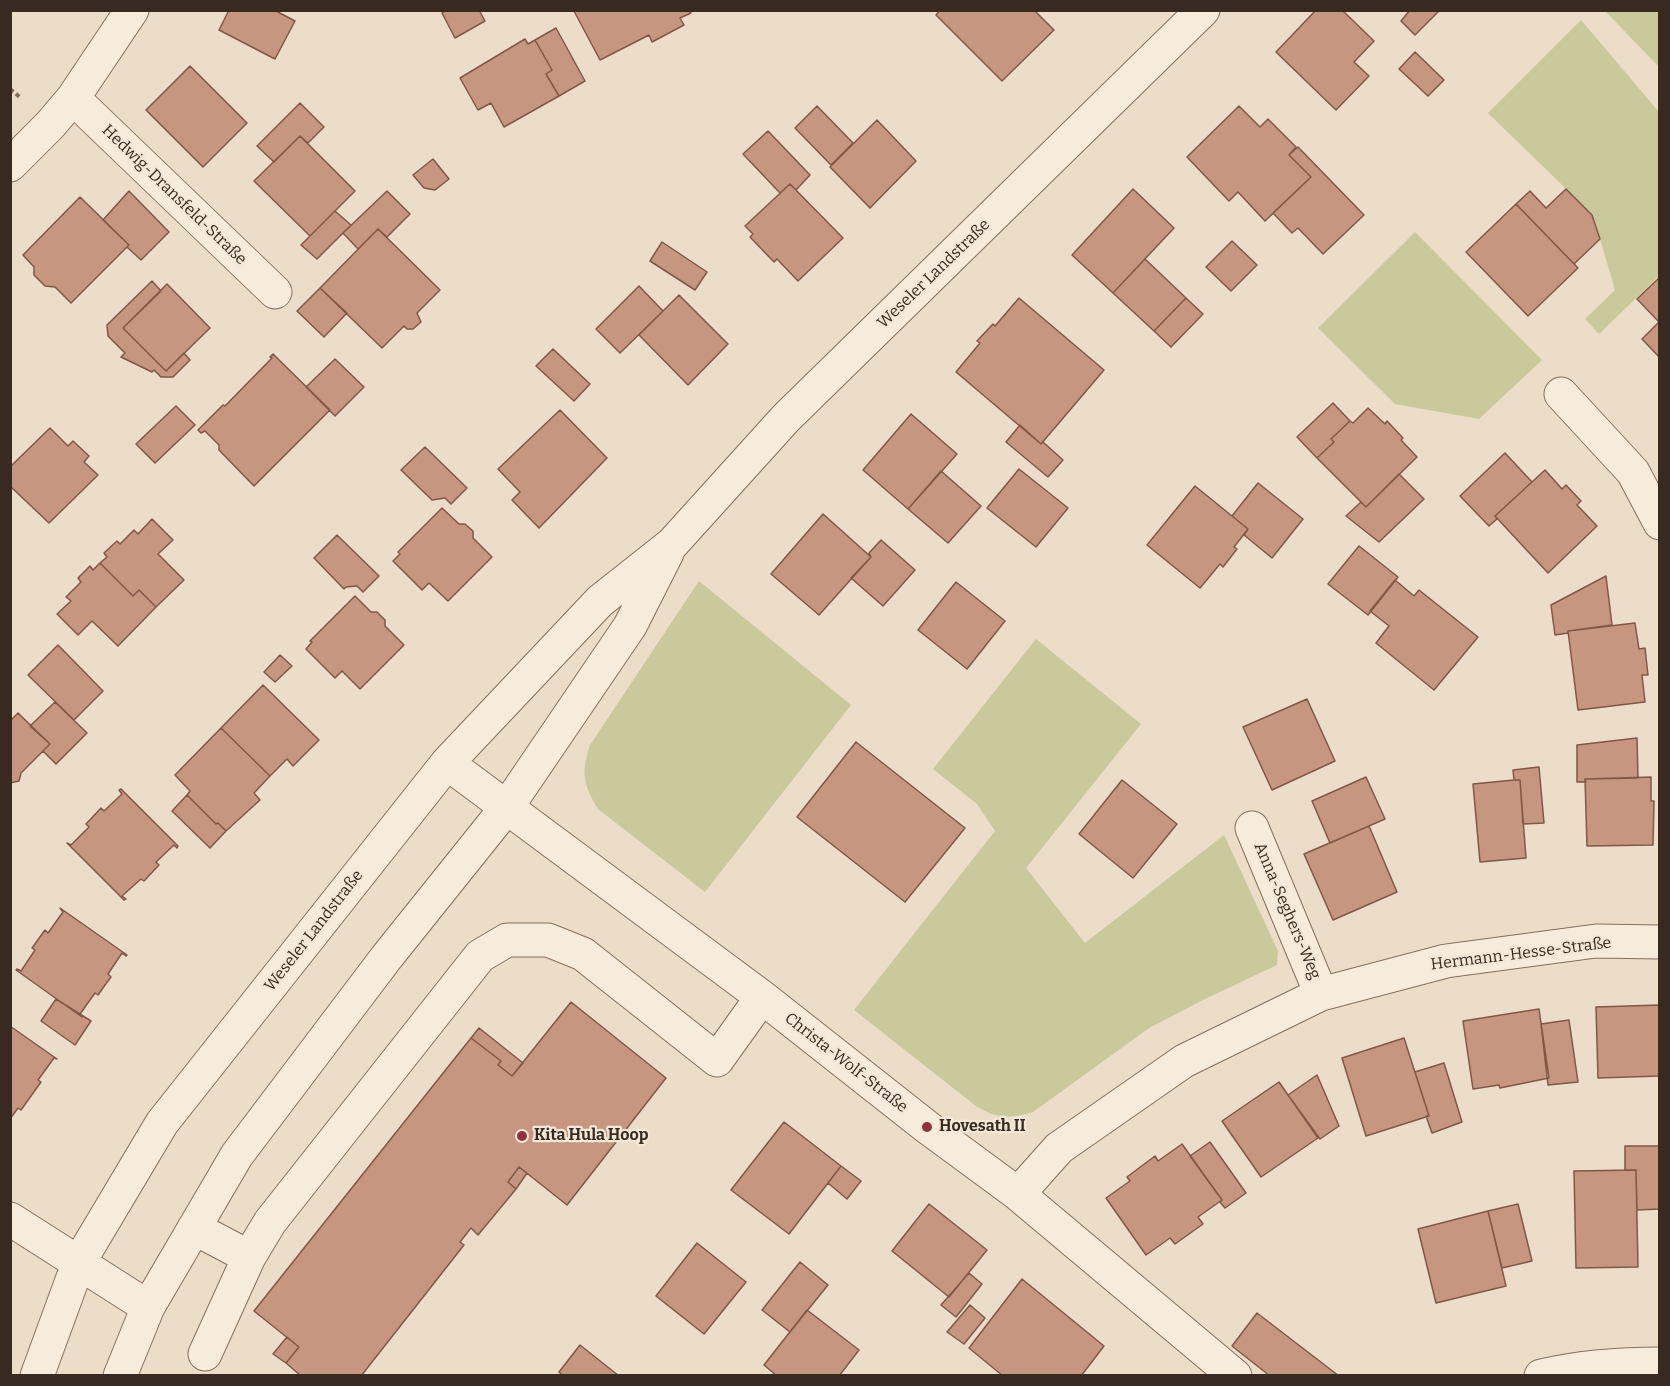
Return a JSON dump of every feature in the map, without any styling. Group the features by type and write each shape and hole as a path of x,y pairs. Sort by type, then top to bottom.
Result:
{"street":[{"path":"10,165 73,98 132,10"},
{"name":"Weseler Landstraße","path":"37,1376 78,1264 162,1123 447,764 600,601 672,544 786,418 1203,10"},
{"name":"Hedwig-Dransfeld-Straße","path":"73,98 274,292"},
{"path":"1561,394 1633,472 1659,523"},
{"name":"Weseler Landstraße","path":"120,1376 148,1307 237,1155 386,958 507,807 630,626 672,544"},
{"name":"Christa-Wolf-Straße","path":"447,764 762,997 927,1127 1018,1194 1235,1376"},
{"name":"Anna-Seghers-Weg","path":"1252,828 1321,994"},
{"path":"205,1354 249,1257 270,1222 480,956 507,940 548,940 583,954 717,1060 762,997"},
{"name":"Hermann-Hesse-Straße","path":"1018,1194 1059,1148 1184,1061 1321,994 1446,961 1596,941 1659,942"},
{"path":"10,1219 148,1307"},
{"path":"194,1228 249,1257"},
{"path":"1541,1376 1566,1370 1628,1364 1659,1364"}],"green space":[{"path":"1605,11 1659,11 1659,67"},
{"path":"1581,20 1659,112 1659,276 1599,334 1585,319 1615,290 1593,215 1488,113"},
{"path":"1415,232 1542,360 1479,419 1395,404 1318,328"},
{"path":"699,581 851,705 705,892 598,809 585,778 585,763 590,745"},
{"path":"1036,639 1141,724 1026,868 1085,943 1224,835 1278,951 1277,965 1149,1028 1033,1112 1004,1116 976,1106 854,1010 995,831 977,804 933,769"}],"building":[{"path":"229,10 274,10 295,21 275,59 219,30"},
{"path":"446,10 479,10 485,21 455,38 442,13"},
{"path":"689,10 691,13 680,18 684,25 652,42 649,35 600,60 574,11"},
{"path":"940,10 1034,10 1054,30 1002,81 936,15"},
{"path":"1316,10 1342,10 1374,41 1354,62 1369,76 1336,110 1276,52"},
{"path":"1410,10 1440,10 1415,35 1401,21"},
{"path":"556,28 585,81 559,96 546,74 552,70 535,40"},
{"path":"525,39 528,44 535,40 552,70 546,74 559,96 504,127 491,103 478,110 460,78"},
{"path":"1415,52 1444,80 1428,96 1399,69"},
{"path":"190,66 247,123 203,167 146,110"},
{"path":"300,103 324,127 308,143 300,136 274,162 257,146"},
{"path":"817,106 853,143 831,165 795,128"},
{"path":"1239,106 1260,127 1268,119 1296,147 1289,155 1311,177 1265,221 1238,192 1229,201 1187,157"},
{"path":"877,120 916,161 870,208 830,167"},
{"path":"768,131 810,175 796,190 790,184 780,193 743,154"},
{"path":"300,136 355,191 310,236 254,181"},
{"path":"1298,147 1364,215 1323,254 1298,228 1292,233 1273,213 1311,177 1289,155"},
{"path":"433,159 449,179 435,190 424,188 413,175"},
{"path":"790,184 843,238 798,281 777,259 774,262 750,237 753,234 745,226"},
{"path":"1133,189 1174,228 1113,293 1072,255"},
{"path":"1566,189 1592,215 1600,239 1574,264 1516,204 1530,191 1546,208"},
{"path":"129,191 169,232 141,260 103,220"},
{"path":"387,191 410,214 387,237 378,229 358,249 343,233"},
{"path":"80,197 129,245 71,303 55,287 45,286 34,275 34,267 23,255"},
{"path":"1516,204 1578,268 1528,316 1466,252"},
{"path":"335,211 351,225 317,259 301,245"},
{"path":"378,229 440,290 417,313 421,322 413,329 407,329 404,326 382,348 320,288"},
{"path":"1232,241 1257,265 1231,291 1206,267"},
{"path":"662,242 707,272 695,290 650,261"},
{"path":"1145,259 1186,298 1154,331 1113,293"},
{"path":"1660,277 1660,322 1659,322 1637,299"},
{"path":"152,281 161,291 123,328 166,371 184,353 190,360 173,377 161,377 154,370 152,372 121,357 125,353 108,336 107,325"},
{"path":"167,284 210,328 166,371 123,328"},
{"path":"639,286 663,311 620,353 596,329"},
{"path":"320,288 347,313 324,337 297,311"},
{"path":"679,295 728,344 688,385 639,335"},
{"path":"1019,298 1104,370 1041,444 956,372 980,343 977,341 993,324 995,326"},
{"path":"1186,298 1203,314 1171,347 1154,331"},
{"path":"1660,322 1660,358 1642,339"},
{"path":"553,349 590,384 574,401 536,366"},
{"path":"273,354 330,410 254,486 219,450 219,445 205,431 201,433 198,430 223,405 225,406 272,358 270,357"},
{"path":"335,359 364,387 335,416 306,387"},
{"path":"1333,403 1350,421 1331,439 1334,442 1317,458 1297,437"},
{"path":"176,406 195,425 155,463 136,444"},
{"path":"1368,408 1385,424 1387,421 1417,457 1366,507 1317,458 1334,442 1331,439 1350,421 1353,423"},
{"path":"560,410 607,458 539,528 512,500 520,492 498,469"},
{"path":"911,414 957,454 908,509 863,470"},
{"path":"1020,425 1063,460 1048,477 1006,442"},
{"path":"50,428 68,446 73,441 89,456 84,462 98,475 49,523 10,486 10,467"},
{"path":"425,447 467,488 451,504 445,498 432,500 401,470"},
{"path":"1505,453 1532,482 1495,516 1497,519 1489,526 1460,496"},
{"path":"1019,469 1068,508 1036,547 987,508"},
{"path":"1545,470 1562,489 1566,485 1581,501 1577,505 1597,526 1548,573 1495,516"},
{"path":"941,471 981,506 948,543 908,509"},
{"path":"1399,474 1424,499 1379,542 1346,516 1361,502 1366,507"},
{"path":"1258,483 1303,519 1272,558 1244,535 1248,529 1232,516"},
{"path":"1195,486 1248,529 1234,547 1237,549 1223,567 1220,564 1200,588 1147,545"},
{"path":"442,508 459,524 465,524 473,531 473,538 492,557 448,601 429,583 422,590 393,561 400,554 398,552"},
{"path":"823,514 871,557 819,615 771,574"},
{"path":"152,519 173,540 158,554 184,580 156,607 139,590 133,596 100,563 107,557 104,553 117,541 120,544 134,530 138,534"},
{"path":"337,535 379,576 363,592 357,586 344,589 314,558"},
{"path":"881,540 915,570 883,606 851,578 871,557 869,553"},
{"path":"1359,546 1398,577 1368,615 1328,584"},
{"path":"100,563 133,596 139,590 156,607 118,646 92,621 78,635 57,614 71,601 66,597 81,582 78,578 90,566 93,570"},
{"path":"1606,576 1612,625 1555,635 1551,605"},
{"path":"1395,580 1414,596 1419,590 1478,637 1434,690 1376,643 1389,626 1370,611"},
{"path":"956,582 1005,621 967,669 918,630"},
{"path":"355,596 371,612 377,612 385,620 385,626 404,645 360,689 342,671 335,678 306,649 312,642 310,641"},
{"path":"1635,623 1639,649 1645,648 1648,675 1642,675 1645,702 1578,710 1568,631"},
{"path":"58,645 103,691 74,720 28,675"},
{"path":"280,655 292,666 275,682 264,672"},
{"path":"263,685 319,740 293,766 287,759 270,776 221,728"},
{"path":"1307,699 1335,761 1272,790 1243,727"},
{"path":"55,702 87,733 56,764 43,751 50,744 30,726"},
{"path":"18,713 50,744 21,773 19,781 10,783 10,721"},
{"path":"221,728 270,776 254,793 260,800 226,831 187,795 190,791 175,775"},
{"path":"1637,738 1638,778 1585,779 1586,782 1577,782 1577,745"},
{"path":"856,742 965,828 905,902 797,817"},
{"path":"1539,767 1544,823 1523,824 1520,780 1514,780 1513,770"},
{"path":"1366,777 1385,819 1330,843 1312,801"},
{"path":"1651,777 1651,801 1654,801 1653,845 1587,846 1585,779"},
{"path":"1122,780 1177,824 1133,878 1079,834"},
{"path":"1520,780 1526,858 1480,862 1473,784"},
{"path":"121,789 178,846 177,848 174,845 156,862 159,865 144,881 141,879 122,896 126,899 124,900 67,843 71,845 89,827 86,824 101,808 104,811 122,794 119,790"},
{"path":"187,795 226,831 210,848 172,811"},
{"path":"1369,826 1397,892 1333,920 1304,854"},
{"path":"60,908 127,955 122,953 108,974 111,977 98,995 95,993 80,1014 82,1017 16,970 21,971 35,950 32,948 45,930 48,933 63,912"},
{"path":"56,999 91,1021 75,1045 41,1021"},
{"path":"571,1002 666,1078 567,1205 519,1167 508,1182 516,1189 478,1235 471,1228 460,1242 464,1245 361,1376 301,1376 286,1363 299,1347 254,1311 471,1038 501,1061 498,1065 512,1076"},
{"path":"1660,1005 1660,1076 1598,1078 1596,1007"},
{"path":"1539,1009 1549,1078 1500,1088 1499,1085 1473,1089 1463,1021"},
{"path":"1569,1020 1578,1082 1548,1085 1541,1024"},
{"path":"10,1026 57,1059 54,1058 38,1080 41,1082 21,1110 18,1108 10,1119"},
{"path":"479,1028 523,1063 512,1076 498,1065 501,1061 471,1038"},
{"path":"1404,1038 1429,1116 1366,1136 1342,1058"},
{"path":"1444,1063 1462,1122 1432,1133 1415,1072"},
{"path":"1317,1075 1339,1126 1320,1139 1288,1095"},
{"path":"1279,1082 1318,1138 1261,1177 1222,1121"},
{"path":"784,1122 841,1166 789,1234 731,1190"},
{"path":"1210,1142 1246,1193 1225,1208 1220,1202 1222,1200 1190,1156"},
{"path":"1182,1144 1222,1200 1198,1217 1203,1224 1175,1244 1170,1238 1146,1255 1106,1198 1130,1181 1127,1177 1155,1156 1158,1161"},
{"path":"1625,1146 1660,1146 1660,1209 1637,1210 1636,1170 1625,1170"},
{"path":"841,1166 861,1181 847,1199 828,1183"},
{"path":"519,1167 527,1173 516,1189 508,1182"},
{"path":"1636,1170 1638,1267 1576,1268 1574,1171"},
{"path":"929,1204 987,1250 949,1297 892,1251"},
{"path":"1518,1204 1532,1261 1502,1268 1488,1211"},
{"path":"1488,1211 1506,1286 1436,1303 1418,1229"},
{"path":"697,1243 746,1282 704,1334 656,1296"},
{"path":"800,1262 828,1285 790,1332 762,1310"},
{"path":"969,1273 982,1284 956,1317 941,1305"},
{"path":"1022,1279 1104,1346 1081,1376 1003,1376 969,1348"},
{"path":"970,1305 985,1318 964,1344 947,1332"},
{"path":"807,1310 859,1350 839,1376 777,1376 764,1365"},
{"path":"1257,1313 1339,1376 1270,1376 1232,1346"},
{"path":"287,1337 299,1347 286,1363 273,1354"},
{"path":"580,1345 619,1376 563,1376 559,1372"}],"place":[{"name":"Hovesath II","path":"927,1127"},
{"name":"Kita Hula Hoop","path":"522,1136"}]}
